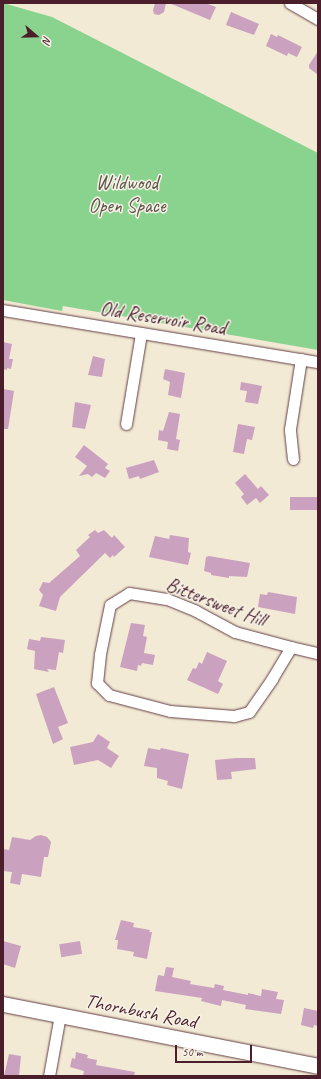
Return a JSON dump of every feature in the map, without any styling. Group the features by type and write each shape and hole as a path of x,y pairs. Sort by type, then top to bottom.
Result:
{"main road":[{"name":"Thornbush Road","path":"3,1004 318,1066"}],"street":[{"path":"290,3 318,19"},
{"name":"Old Reservoir Road","path":"3,310 318,362"},
{"path":"126,424 141,333"},
{"path":"293,458 290,429 301,359"},
{"name":"Bittersweet Hill","path":"291,647 272,680 249,712 234,716 170,711 109,694 97,683 100,654 110,605 129,593 166,599 196,611 235,632 318,653"},
{"path":"49,1076 60,1015"}],"green space":[{"name":"Wildwood Open Space","path":"3,3 52,17 318,153 318,350 63,306 62,311 3,300"}],"building":[{"path":"155,3 166,3 164,12 159,15 154,14 153,10"},
{"path":"169,3 205,3 216,7 210,20"},
{"path":"231,12 259,24 254,35 226,25"},
{"path":"271,34 277,37 278,35 302,47 297,57 288,53 287,56 266,46"},
{"path":"318,51 318,75 309,68 309,65"},
{"path":"3,342 12,344 9,359 13,359 11,369 7,368 7,370 3,369"},
{"path":"93,356 105,359 102,377 88,375"},
{"path":"165,369 185,373 181,398 168,395 170,382 163,379"},
{"path":"241,382 262,386 258,404 245,402 247,391 240,390"},
{"path":"3,389 14,391 8,429 3,429"},
{"path":"75,402 91,405 85,429 72,427"},
{"path":"169,412 180,414 176,439 180,440 178,451 167,449 168,442 158,440 159,430 163,431"},
{"path":"238,424 255,427 252,440 247,439 244,454 233,452"},
{"path":"84,445 108,464 105,468 110,471 105,478 96,473 92,477 88,474 79,476 87,466 75,457"},
{"path":"154,460 159,472 140,479 139,476 129,479 126,468"},
{"path":"245,474 258,489 261,486 269,495 260,503 256,498 247,505 241,497 244,494 235,483"},
{"path":"290,497 318,497 318,510 290,510"},
{"path":"95,530 98,533 104,530 112,538 114,535 125,547 114,557 113,555 110,558 105,553 60,597 56,611 39,606 43,595 39,590 43,582 49,583 80,556 76,550 90,537 88,535"},
{"path":"170,535 189,538 188,552 191,553 188,565 149,557 155,536 169,539"},
{"path":"209,556 250,563 247,577 229,576 229,578 211,575 211,573 204,571 206,557"},
{"path":"268,592 297,597 295,614 258,607 260,594 267,595"},
{"path":"131,623 145,625 143,636 147,637 144,653 155,655 153,665 142,663 141,666 138,665 137,671 120,667"},
{"path":"41,637 65,640 63,653 59,652 56,670 47,669 49,672 34,669 35,651 27,649 29,639 40,641"},
{"path":"207,652 227,661 218,681 223,684 218,694 187,680 193,668 196,669 199,662 202,664"},
{"path":"54,687 68,723 58,727 63,739 53,744 36,694"},
{"path":"98,734 110,742 107,748 119,756 111,768 98,760 74,765 70,747 93,742"},
{"path":"148,748 160,750 161,748 189,754 182,789 167,785 168,781 157,778 157,768 144,766"},
{"path":"255,758 256,769 231,772 232,779 217,780 215,760"},
{"path":"41,835 47,837 51,842 48,857 44,857 41,877 22,874 20,885 10,883 12,872 3,871 3,849 9,850 12,837 30,840"},
{"path":"121,920 134,923 133,927 150,930 149,932 152,932 147,959 133,956 134,952 117,949 118,940 115,940"},
{"path":"3,941 21,946 15,968 3,964"},
{"path":"80,941 82,954 61,957 59,944"},
{"path":"166,967 174,968 172,977 191,981 190,984 214,988 215,984 224,986 223,990 248,995 248,993 261,996 262,989 278,992 276,999 284,1000 281,1014 245,1009 246,1005 222,1000 221,1006 201,1001 202,998 155,991 158,975 164,976"},
{"path":"304,1008 318,1011 318,1026 314,1025 313,1028 301,1025"},
{"path":"76,1052 88,1055 87,1058 97,1060 96,1065 135,1072 134,1076 83,1076 84,1071 70,1067 72,1058 75,1059"},
{"path":"9,1054 21,1056 19,1076 4,1076"}]}
